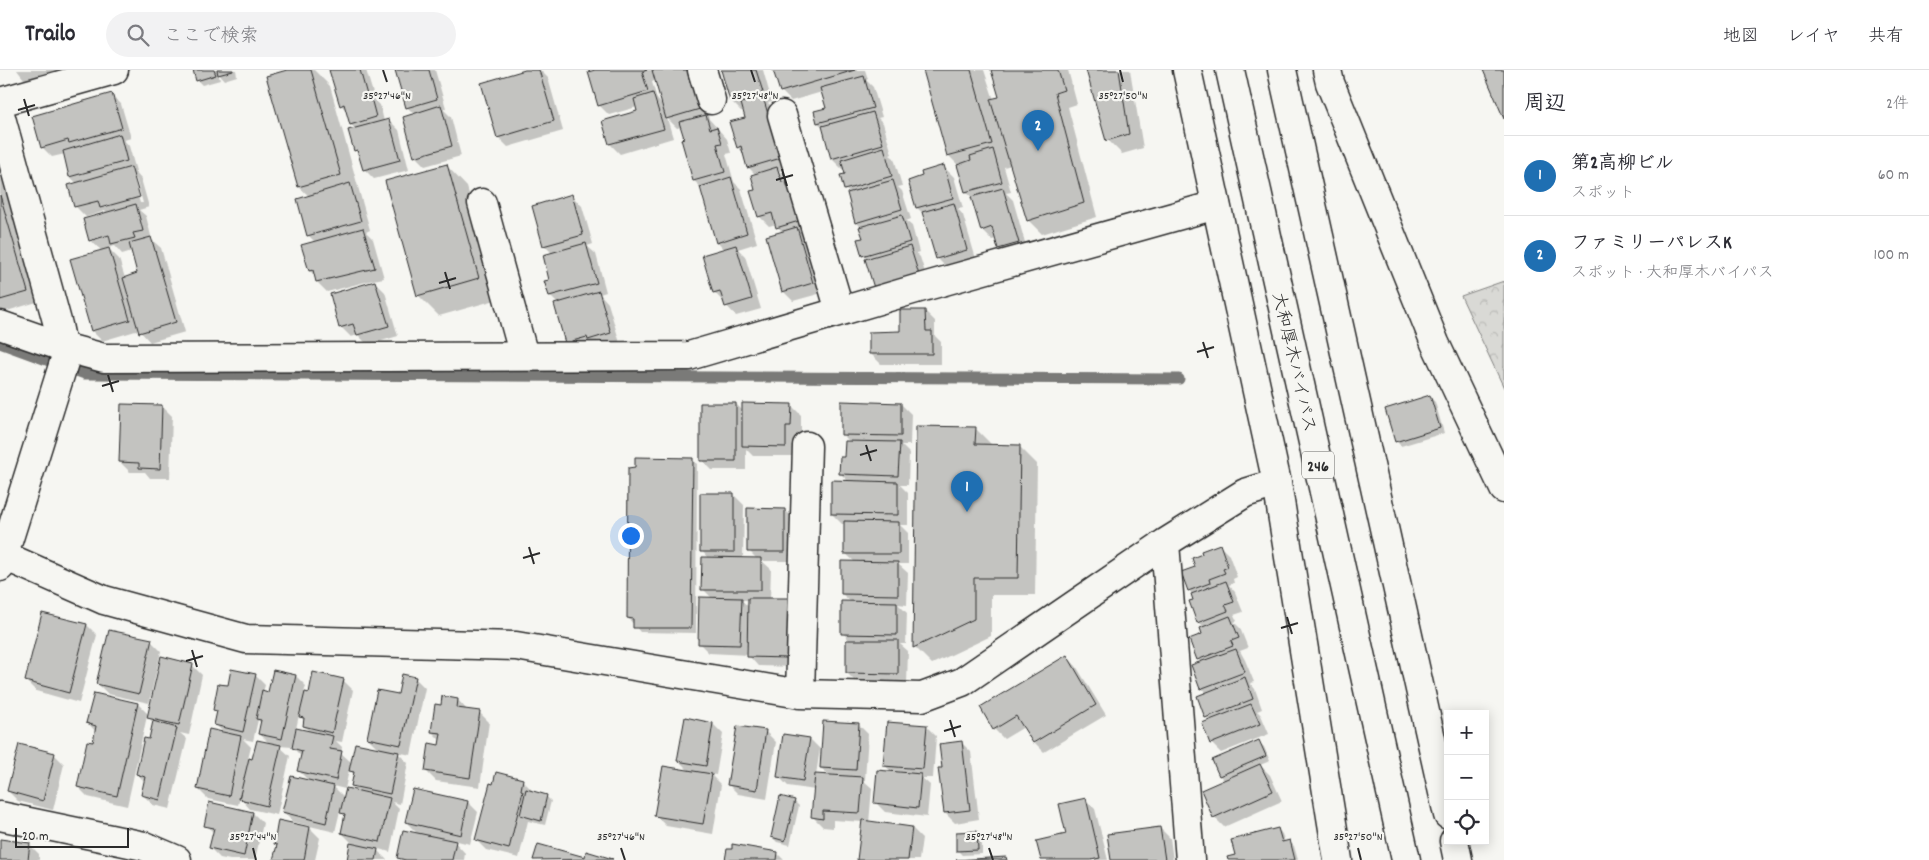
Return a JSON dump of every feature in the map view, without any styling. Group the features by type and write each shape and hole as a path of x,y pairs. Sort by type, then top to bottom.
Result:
{"main road":[{"path":"0,102 114,70"},
{"path":"702,70 711,100"},
{"path":"1187,70 1277,483 1338,860"},
{"name":"大和厚木バイパス","path":"1230,70 1406,860"},
{"path":"1282,70 1445,800"},
{"path":"1327,70 1330,83 1435,343 1504,490"},
{"path":"0,114 62,363 1,558 104,600 246,639 516,646 800,694 922,697 962,682 1165,543 1245,493 1277,483"},
{"path":"782,115 840,311"},
{"path":"482,203 524,356"},
{"path":"0,325 62,363 104,358 689,356 840,311 1216,205"},
{"path":"800,694 807,446"},
{"path":"1165,543 1190,860"},
{"path":"0,816 144,846 177,860"},
{"path":"1455,845 1458,860"}],"green space":[{"path":"1504,281 1504,388 1461,296"}],"building":[{"path":"193,70 214,70 216,75 196,81"},
{"path":"217,70 233,70 233,71 218,75"},
{"path":"287,70 311,70 341,175 298,187 266,76"},
{"path":"329,70 360,70 367,95 370,94 376,117 350,125 344,104 340,106"},
{"path":"395,70 429,70 437,99 406,108"},
{"path":"525,70 539,70 554,121 497,138 481,83"},
{"path":"595,70 647,70 642,72 648,91 598,106 588,72"},
{"path":"652,70 688,70 700,109 666,119"},
{"path":"721,70 756,70 763,92 730,101"},
{"path":"773,70 855,70 780,92"},
{"path":"923,70 971,70 992,144 947,156"},
{"path":"991,70 1058,70 1064,90 1055,93 1084,203 1027,221 990,99 999,97"},
{"path":"1086,70 1119,70 1129,134 1106,141"},
{"path":"1483,70 1504,70 1504,119"},
{"path":"864,76 873,108 817,123 814,111 826,108 820,88"},
{"path":"112,93 122,128 69,143 68,140 41,148 32,116"},
{"path":"653,93 664,129 609,144 602,121 637,111 634,99"},
{"path":"763,97 781,158 747,168 741,146 737,148 729,122 745,118 741,103"},
{"path":"441,105 452,146 414,157 403,117"},
{"path":"873,112 883,144 831,159 822,126"},
{"path":"706,115 710,129 717,127 722,143 717,144 725,172 693,181 681,139 684,138 679,122"},
{"path":"389,119 400,160 363,170 357,150 354,151 348,130"},
{"path":"120,134 127,161 69,177 63,151"},
{"path":"884,147 892,176 844,190 840,175 845,174 841,160"},
{"path":"993,149 1002,182 965,192 957,165 971,160 970,156"},
{"path":"447,164 479,278 417,296 385,181"},
{"path":"944,165 953,198 916,208 908,181 922,176 921,172"},
{"path":"131,167 140,197 100,208 98,201 74,207 68,185"},
{"path":"777,167 782,182 787,181 799,221 776,228 772,213 758,217 750,191 755,190 751,175"},
{"path":"731,177 747,233 716,243 700,187"},
{"path":"893,180 902,209 855,223 847,193"},
{"path":"350,183 361,221 307,236 297,199"},
{"path":"1003,188 1019,243 998,249 992,227 981,231 971,197"},
{"path":"572,194 583,235 543,246 532,206"},
{"path":"0,195 28,292 0,300"},
{"path":"954,203 967,250 936,259 922,212"},
{"path":"136,204 143,231 133,233 135,238 111,244 109,235 89,241 83,219"},
{"path":"902,215 910,242 862,256 857,239 863,238 859,227"},
{"path":"797,227 813,283 782,292 766,236"},
{"path":"363,228 375,268 316,282 313,270 309,271 301,245"},
{"path":"151,237 176,322 139,333 123,278 137,273 129,243"},
{"path":"586,243 597,283 549,296 544,281 549,280 543,255"},
{"path":"736,245 752,299 725,307 720,291 713,293 702,255"},
{"path":"910,246 919,275 874,288 865,259"},
{"path":"109,248 130,320 91,331 70,259"},
{"path":"375,281 389,326 357,335 353,324 339,328 330,294"},
{"path":"599,291 611,333 588,340 587,337 565,343 554,304"},
{"path":"900,310 925,310 926,331 932,331 932,354 869,354 869,332 900,331"},
{"path":"1430,395 1440,428 1395,442 1385,409"},
{"path":"841,401 901,403 901,436 841,435"},
{"path":"700,403 736,403 736,461 700,461"},
{"path":"742,403 792,404 791,426 786,426 786,447 742,446"},
{"path":"121,404 162,405 160,469 139,468 139,463 119,462"},
{"path":"916,426 976,427 975,444 1020,445 1018,578 974,578 974,619 913,648"},
{"path":"845,441 900,442 898,476 839,474 840,457 844,457"},
{"path":"635,457 693,458 691,628 633,628 633,619 627,618 628,468 635,467"},
{"path":"831,480 898,482 898,515 831,514"},
{"path":"700,493 734,493 734,552 700,552"},
{"path":"747,508 785,509 785,552 747,552"},
{"path":"844,521 899,522 899,554 844,554"},
{"path":"1220,544 1228,567 1223,569 1225,573 1209,579 1210,583 1188,591 1181,572 1195,567 1192,558 1202,554 1201,551"},
{"path":"702,557 761,558 761,590 701,590"},
{"path":"841,561 898,562 898,595 841,594"},
{"path":"1226,581 1234,602 1225,605 1228,611 1197,623 1189,601 1193,600 1191,594"},
{"path":"699,597 742,598 740,645 698,644"},
{"path":"748,598 788,598 787,658 747,657"},
{"path":"841,601 897,602 897,635 841,634"},
{"path":"42,613 87,624 69,693 25,681"},
{"path":"1230,616 1239,638 1231,641 1233,646 1197,660 1189,639 1202,634 1200,628"},
{"path":"109,630 152,639 139,694 96,684"},
{"path":"846,640 898,640 898,674 846,673"},
{"path":"1236,649 1245,672 1200,689 1191,665"},
{"path":"1067,655 1096,705 1033,743 1016,716 993,730 980,707"},
{"path":"161,656 193,664 179,725 147,718"},
{"path":"231,669 256,674 243,732 214,725 217,711 213,710 218,684 228,685"},
{"path":"273,670 296,675 282,739 258,734 261,720 256,719 262,690 268,692"},
{"path":"313,672 344,679 332,733 303,726 304,718 299,717 305,692 309,693"},
{"path":"402,674 416,677 401,745 367,738 377,690 398,694"},
{"path":"1245,677 1253,699 1205,718 1197,696"},
{"path":"94,693 138,703 117,796 77,787 87,741 93,742 96,726 86,723"},
{"path":"442,696 458,699 457,708 480,711 470,778 425,771 429,743 439,745 441,733 431,732 435,704 441,705"},
{"path":"1251,704 1260,724 1210,744 1202,723"},
{"path":"685,717 713,723 706,766 677,761"},
{"path":"153,721 177,728 160,800 141,795 145,777 136,774 144,738 149,739"},
{"path":"823,721 859,723 856,770 820,768"},
{"path":"887,722 927,725 923,769 883,766"},
{"path":"737,726 766,730 757,790 727,785"},
{"path":"296,728 333,736 330,749 342,751 336,780 297,771 302,751 292,748"},
{"path":"209,729 241,736 229,796 197,789"},
{"path":"783,734 810,738 803,781 777,777"},
{"path":"257,740 281,745 267,806 239,799 249,758 252,759"},
{"path":"1259,740 1266,756 1219,776 1212,760"},
{"path":"962,741 970,810 944,813 938,768 942,768 939,744"},
{"path":"355,743 399,752 390,794 351,786 354,772 349,771"},
{"path":"19,744 55,753 43,801 7,791"},
{"path":"1260,764 1273,791 1213,818 1201,790"},
{"path":"663,766 712,774 703,824 654,816"},
{"path":"877,770 921,774 918,808 874,803"},
{"path":"496,772 523,779 521,790 523,791 509,849 475,840 490,783 493,784"},
{"path":"815,774 863,777 860,813 823,811 823,819 811,817"},
{"path":"291,776 334,786 326,823 282,812"},
{"path":"346,788 390,798 380,842 341,833 345,814 340,813"},
{"path":"413,789 468,801 461,835 405,822"},
{"path":"526,789 547,795 541,821 520,815"},
{"path":"780,796 795,800 785,841 771,837"},
{"path":"1086,798 1100,858 1091,860 1041,860 1036,841 1066,834 1059,804"},
{"path":"209,802 253,812 244,856 209,848 214,828 204,826"},
{"path":"278,820 310,827 304,860 273,860 277,845 274,844"},
{"path":"862,820 912,827 908,860 857,860"},
{"path":"1160,827 1165,860 1111,860 1107,834"},
{"path":"1278,828 1282,842 1290,840 1295,860 1228,860 1227,857 1235,855 1231,840"},
{"path":"403,830 456,841 452,860 406,860 397,858"},
{"path":"977,831 978,850 956,851 956,832"},
{"path":"0,839 30,843 28,860 0,860"},
{"path":"350,843 378,849 376,860 347,860"},
{"path":"538,844 585,857 586,851 613,859 533,860"},
{"path":"732,844 778,852 777,860 725,860 727,849 732,849"},
{"path":"1006,857 1007,860 956,860"}],"waterway":[{"path":"0,343 85,374 1179,379"}],"place":[{"name":"ファミリーパレスK","path":"1038,151"},
{"name":"第2高柳ビル","path":"967,512"}]}
